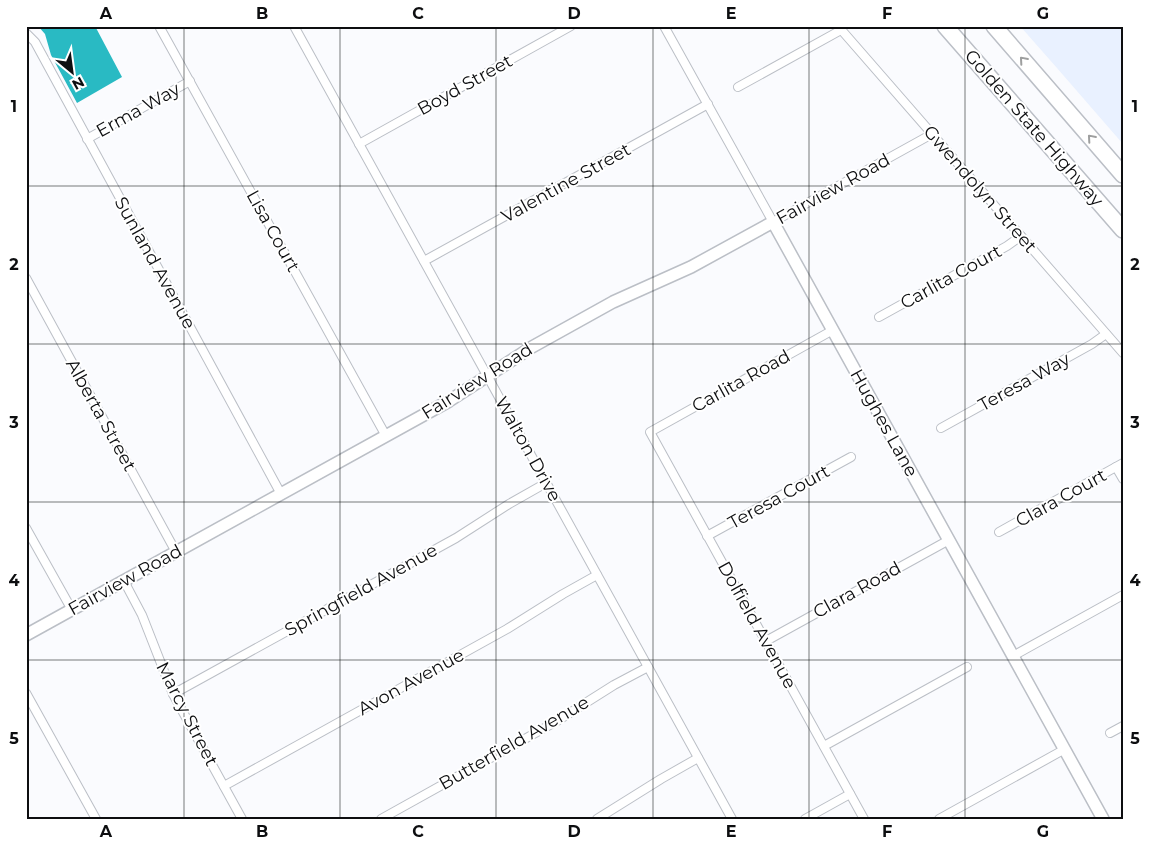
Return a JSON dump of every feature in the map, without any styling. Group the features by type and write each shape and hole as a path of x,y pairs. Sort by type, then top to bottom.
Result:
{"highway":[{"name":"Golden State Highway","path":"945,26 1123,230"},
{"name":"Golden State Highway","path":"994,26 1123,175"}],"street":[{"name":"Lisa Court","path":"159,26 386,436"},
{"name":"Walton Drive","path":"294,26 732,819"},
{"name":"Boyd Street","path":"359,144 571,26"},
{"name":"Hughes Lane","path":"664,26 1103,819"},
{"path":"738,87 840,28"},
{"name":"Gwendolyn Street","path":"840,28 1123,352"},
{"name":"Sunland Avenue","path":"26,33 35,42 281,494"},
{"name":"Erma Way","path":"87,139 190,81"},
{"name":"Valentine Street","path":"424,261 708,104"},
{"name":"Fairview Road","path":"26,635 449,401 532,346 613,302 691,268 932,134"},
{"name":"Carlita Court","path":"879,317 1007,246 1020,236"},
{"name":"Alberta Street","path":"26,278 176,552"},
{"name":"Carlita Road","path":"650,432 833,330"},
{"name":"Teresa Way","path":"941,428 1092,344 1106,334"},
{"name":"Dolfield Avenue","path":"650,432 864,819"},
{"name":"Teresa Court","path":"708,536 851,457"},
{"path":"1120,465 1123,479"},
{"name":"Clara Court","path":"999,532 1120,465"},
{"name":"Springfield Avenue","path":"173,694 456,538 546,483"},
{"path":"26,528 72,610"},
{"name":"Clara Road","path":"766,641 949,540"},
{"name":"Avon Avenue","path":"224,786 507,629 597,575"},
{"name":"Marcy Street","path":"124,581 142,615 173,694 242,819"},
{"path":"1013,656 1123,595"},
{"path":"824,746 967,666"},
{"name":"Butterfield Avenue","path":"381,819 558,721 648,667"},
{"path":"26,693 96,819"},
{"path":"1110,733 1123,726"},
{"path":"939,819 1065,749"},
{"path":"597,819 698,758"},
{"path":"805,819 850,794"}],"shaded area":[{"path":"1020,26 1123,26 1123,144 1057,68"}],"water":[{"path":"38,26 95,26 122,77 77,103 51,55 45,34"}]}
